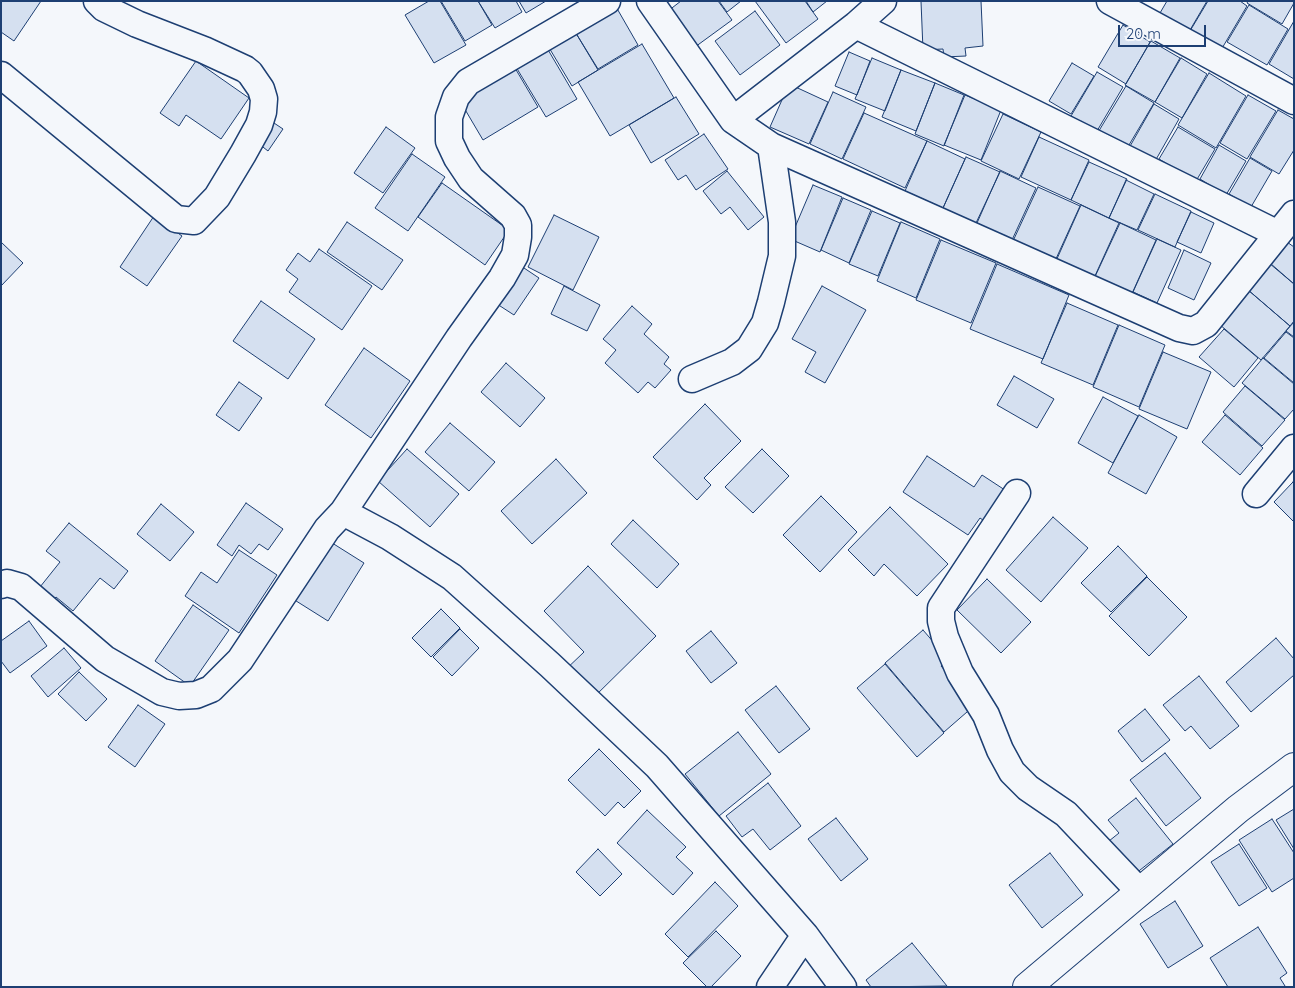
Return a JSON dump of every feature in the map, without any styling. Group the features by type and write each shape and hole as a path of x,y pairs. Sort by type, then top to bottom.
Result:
{"street":[{"path":"1,76 176,219 194,221 217,197 259,125 264,99 260,89 250,73 245,69 204,50 137,24 104,8 97,1"},
{"path":"1,585 7,583 21,587 105,660 162,692 179,696 196,695 211,688 240,660 327,529 343,512 454,345 502,278 515,255 518,225 512,216 471,179 457,158 449,141 449,117 456,97 468,82 607,1"},
{"path":"733,120 856,25 883,1"},
{"path":"1110,1 1294,101"},
{"path":"658,4 733,120 770,146 1179,328 1193,331 1206,324 1286,224 856,25"},
{"path":"692,379 732,362 749,349 765,323 782,256 782,222 770,146"},
{"path":"1256,494 1290,459"},
{"path":"1017,493 941,608 941,622 960,673 986,715 1000,750 1012,772 1028,788 1066,814 1140,892"},
{"path":"343,512 390,537 452,577 550,665 657,766 805,934 843,987"},
{"path":"1027,987 1238,809 1294,766"},
{"path":"770,987 805,934"}],"building":[{"path":"1,1 41,1 14,41 1,32"},
{"path":"429,1 440,1 466,45 434,63 405,15"},
{"path":"441,1 478,1 492,25 465,41"},
{"path":"478,1 516,1 522,12 495,28"},
{"path":"519,1 546,1 526,13"},
{"path":"681,1 718,1 732,20 695,47 668,11"},
{"path":"719,1 741,1 727,12"},
{"path":"755,1 805,1 818,19 786,43"},
{"path":"806,1 827,1 813,12"},
{"path":"921,1 981,1 983,46 965,48 966,56 944,57 943,49 923,50"},
{"path":"1167,1 1207,1 1190,30 1160,13"},
{"path":"1208,1 1240,1 1247,6 1221,50 1190,31"},
{"path":"1248,1 1294,1 1294,3 1282,24 1247,3"},
{"path":"615,5 638,45 598,69 574,30"},
{"path":"1249,5 1288,29 1267,65 1227,42"},
{"path":"755,11 780,45 740,75 715,41"},
{"path":"1294,21 1294,79 1269,64"},
{"path":"1123,25 1150,42 1126,84 1098,67"},
{"path":"574,30 598,70 572,86 548,46"},
{"path":"1151,41 1180,58 1155,102 1125,85"},
{"path":"642,44 674,98 610,136 578,82"},
{"path":"547,48 577,99 546,117 516,67"},
{"path":"849,52 870,61 857,95 835,86"},
{"path":"872,58 901,70 885,111 855,99"},
{"path":"1181,58 1207,74 1182,118 1155,102"},
{"path":"196,61 249,98 221,139 186,115 179,126 160,113"},
{"path":"1072,63 1094,76 1071,114 1049,101"},
{"path":"515,68 538,107 483,140 460,101"},
{"path":"901,70 935,83 916,131 882,117"},
{"path":"1097,72 1123,87 1097,131 1071,116"},
{"path":"1209,73 1246,96 1216,148 1178,125"},
{"path":"935,83 964,95 944,146 915,134"},
{"path":"789,84 828,102 809,144 770,127"},
{"path":"1126,86 1154,103 1126,150 1097,134"},
{"path":"833,92 866,107 842,159 810,144"},
{"path":"965,95 1001,110 981,160 944,145"},
{"path":"1248,95 1276,111 1247,159 1220,143"},
{"path":"676,97 699,134 651,163 629,125"},
{"path":"1154,104 1179,119 1154,163 1129,148"},
{"path":"1278,110 1294,119 1294,150 1279,174 1250,157"},
{"path":"864,113 927,141 905,188 843,159"},
{"path":"1003,114 1041,132 1019,179 981,161"},
{"path":"268,119 283,129 268,151 254,140"},
{"path":"386,127 415,148 383,193 354,173"},
{"path":"1178,127 1215,149 1196,181 1159,159"},
{"path":"704,134 728,169 696,190 686,175 678,180 665,160"},
{"path":"1039,137 1089,160 1071,200 1021,177"},
{"path":"927,141 965,159 943,208 905,191"},
{"path":"1219,145 1246,161 1226,195 1200,179"},
{"path":"412,154 445,177 408,231 375,208"},
{"path":"966,157 1000,172 976,223 943,208"},
{"path":"1250,158 1272,171 1251,207 1229,194"},
{"path":"1089,162 1127,179 1109,218 1071,200"},
{"path":"727,171 764,217 748,230 730,207 721,214 703,191"},
{"path":"1000,171 1036,188 1012,240 977,223"},
{"path":"1126,180 1154,194 1137,230 1109,218"},
{"path":"442,183 509,230 485,265 418,217"},
{"path":"813,185 842,197 820,252 790,239"},
{"path":"1038,187 1080,206 1055,261 1013,241"},
{"path":"1155,194 1191,211 1175,247 1138,230"},
{"path":"843,198 871,210 849,263 821,250"},
{"path":"1081,205 1119,223 1094,278 1056,261"},
{"path":"872,211 900,223 878,276 849,264"},
{"path":"1191,212 1214,223 1201,253 1177,242"},
{"path":"554,215 599,237 573,290 528,267"},
{"path":"154,216 182,236 147,286 120,267"},
{"path":"347,222 403,260 382,290 327,252"},
{"path":"901,222 940,239 916,298 877,281"},
{"path":"1120,223 1156,240 1130,298 1093,281"},
{"path":"1157,239 1181,250 1157,303 1133,292"},
{"path":"941,240 996,263 971,323 916,300"},
{"path":"1,242 23,263 1,286"},
{"path":"1287,242 1294,247 1294,284 1269,263"},
{"path":"319,249 372,286 342,330 289,292 298,279 286,270 298,253 310,262"},
{"path":"1184,250 1211,263 1194,300 1168,288"},
{"path":"1270,263 1294,284 1294,321 1290,326 1247,289"},
{"path":"997,264 1069,295 1043,359 970,329"},
{"path":"521,266 539,278 514,315 497,304"},
{"path":"564,286 600,305 587,331 551,314"},
{"path":"822,286 866,310 825,383 805,372 816,352 792,339"},
{"path":"1248,290 1290,326 1261,360 1219,324"},
{"path":"261,301 315,339 288,379 233,341"},
{"path":"1067,303 1118,325 1093,385 1041,363"},
{"path":"632,306 652,324 644,334 669,357 664,364 671,370 655,388 648,382 638,393 605,363 616,350 603,339"},
{"path":"1294,322 1294,337 1286,331"},
{"path":"1119,325 1165,345 1139,407 1093,387"},
{"path":"1224,329 1258,358 1234,387 1199,357"},
{"path":"1286,332 1294,338 1294,383 1264,358"},
{"path":"364,348 410,381 371,438 325,405"},
{"path":"1163,352 1211,372 1187,429 1139,409"},
{"path":"1263,358 1294,384 1294,409 1285,419 1242,383"},
{"path":"506,363 545,398 520,427 481,392"},
{"path":"1014,376 1054,399 1037,428 997,405"},
{"path":"239,382 262,398 239,431 216,415"},
{"path":"1245,386 1285,420 1262,446 1223,412"},
{"path":"1103,397 1138,416 1113,463 1078,443"},
{"path":"705,404 741,441 704,478 711,485 697,500 653,457"},
{"path":"1139,415 1177,437 1146,494 1108,473"},
{"path":"1225,415 1263,448 1240,475 1202,442"},
{"path":"450,423 495,462 469,491 425,452"},
{"path":"407,449 459,494 430,527 378,481"},
{"path":"762,449 789,476 753,513 725,487"},
{"path":"927,456 974,487 982,475 1011,494 990,525 980,518 968,535 903,492"},
{"path":"556,459 587,493 532,544 501,511"},
{"path":"1294,483 1294,522 1274,502"},
{"path":"821,496 857,532 820,572 783,535"},
{"path":"246,503 283,529 268,550 259,544 251,554 239,545 232,556 217,545"},
{"path":"161,504 194,532 170,561 137,534"},
{"path":"890,507 948,564 917,596 884,564 874,576 848,550"},
{"path":"1053,517 1088,548 1041,602 1006,570"},
{"path":"633,520 679,564 657,588 611,544"},
{"path":"69,523 128,571 114,589 100,578 73,611 56,597 51,603 36,592 60,562 46,551"},
{"path":"329,541 364,563 328,621 293,599"},
{"path":"1118,546 1147,576 1111,612 1081,583"},
{"path":"239,550 277,575 239,633 185,596 201,572 217,583"},
{"path":"588,566 656,636 590,701 562,673 584,652 544,611"},
{"path":"1147,577 1187,617 1149,656 1109,616"},
{"path":"987,579 1031,622 1001,653 957,610"},
{"path":"193,605 229,630 190,686 155,661"},
{"path":"441,609 460,628 431,657 412,638"},
{"path":"29,621 47,646 10,673 1,661 1,641"},
{"path":"460,629 479,648 452,676 433,657"},
{"path":"923,630 948,659 941,666 975,705 944,732 885,663"},
{"path":"711,631 737,663 711,683 686,651"},
{"path":"1276,638 1294,659 1294,675 1251,712 1226,682"},
{"path":"64,648 81,668 48,697 31,676"},
{"path":"885,664 944,733 917,757 857,688"},
{"path":"79,672 107,699 86,721 58,694"},
{"path":"1199,676 1239,726 1210,749 1191,726 1185,731 1163,705"},
{"path":"776,686 810,729 779,753 745,710"},
{"path":"138,705 165,724 135,767 108,747"},
{"path":"1145,709 1170,740 1142,762 1118,731"},
{"path":"738,732 771,774 719,816 685,774"},
{"path":"599,749 641,791 624,808 618,802 605,816 568,780"},
{"path":"1165,753 1201,798 1166,826 1130,780"},
{"path":"768,783 801,826 770,850 753,829 742,837 726,816"},
{"path":"1136,798 1173,844 1135,874 1109,841 1119,833 1108,820"},
{"path":"1294,809 1294,849 1276,820"},
{"path":"647,810 686,847 676,857 693,873 673,895 617,843"},
{"path":"836,818 868,859 841,881 808,839"},
{"path":"1272,819 1294,853 1294,878 1272,892 1239,840"},
{"path":"1239,844 1267,888 1239,906 1211,862"},
{"path":"598,849 622,874 600,896 576,872"},
{"path":"1050,853 1083,895 1042,928 1009,885"},
{"path":"715,882 738,906 688,957 665,934"},
{"path":"1175,901 1203,946 1168,968 1140,924"},
{"path":"1258,927 1287,973 1280,978 1285,986 1228,987 1210,958"},
{"path":"716,931 741,956 711,987 707,987 683,963"},
{"path":"912,943 947,986 871,987 866,980"}]}
